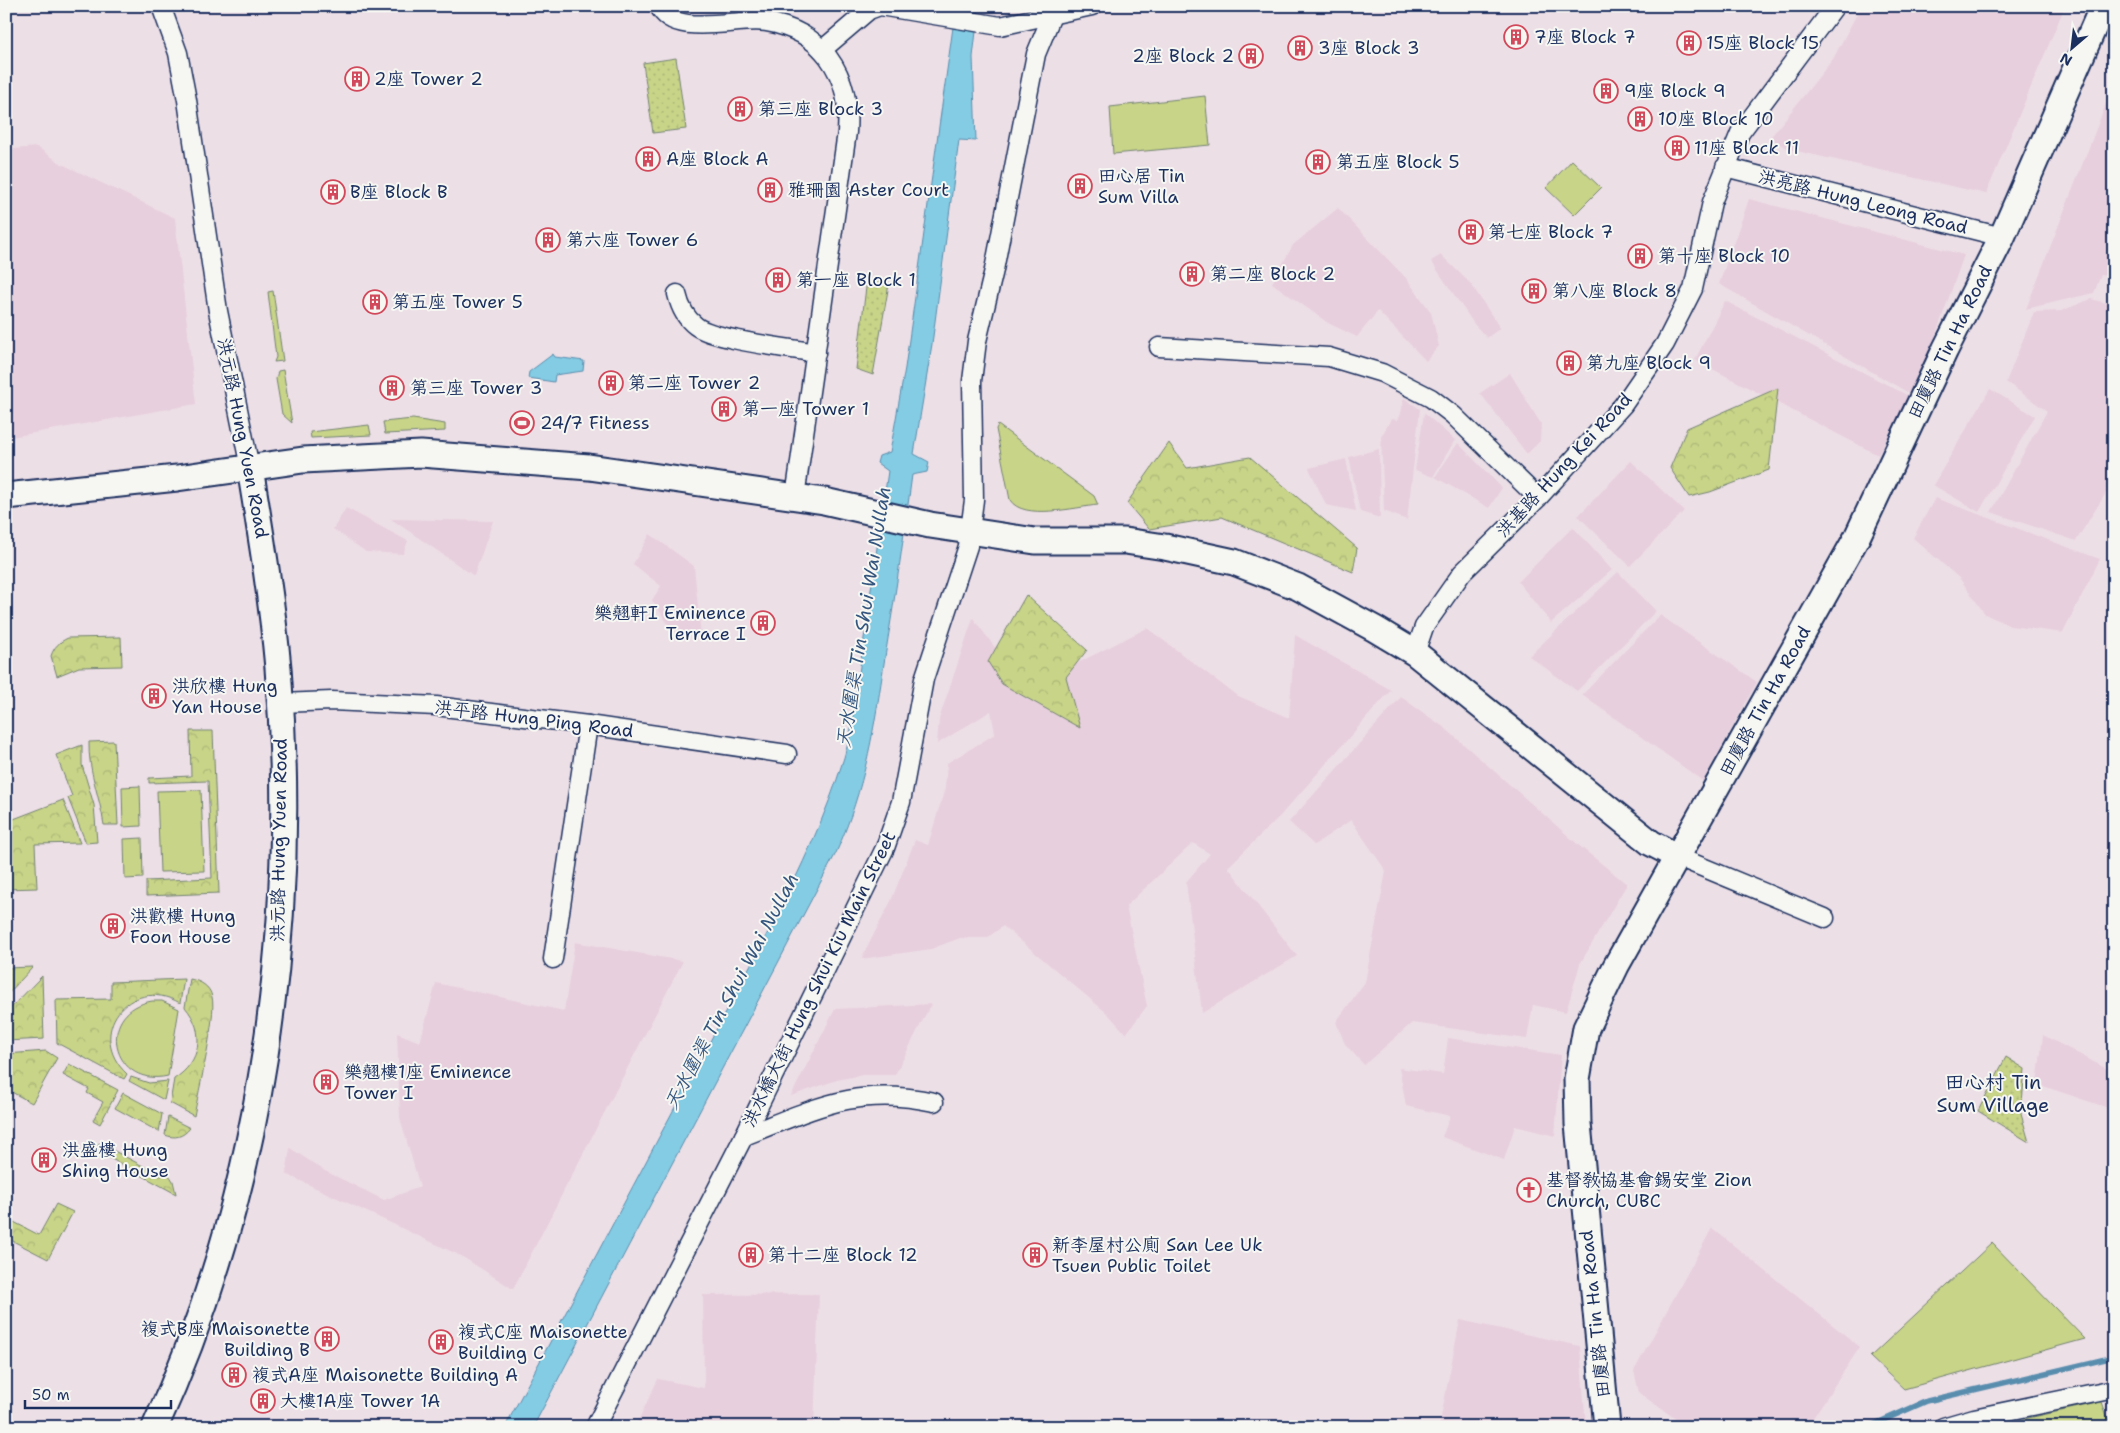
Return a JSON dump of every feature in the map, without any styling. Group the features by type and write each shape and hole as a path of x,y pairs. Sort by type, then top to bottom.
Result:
{"street":[{"name":"洪元路 Hung Yuen Road","path":"155,1427 188,1349 214,1276 239,1190 253,1123 267,1031 278,929 282,825 280,703 267,567 250,468 218,311 187,100 178,53 161,6"},
{"path":"659,6 668,18 696,25 764,22 786,26 805,36 822,50 836,67 845,88 849,110 795,497"},
{"path":"822,50 872,9 880,6 1000,26 1053,10 1092,6"},
{"name":"洪基路 Hung Kei Road","path":"1415,653 1424,627 1462,573 1538,498 1623,405 1665,344 1693,289 1712,202 1740,133 1836,6"},
{"name":"田廈路 Tin Ha Road","path":"1607,1427 1578,1124 1578,1061 1592,1010 1857,536 1945,350 2002,237 2082,60 2104,6"},
{"name":"洪水橋大街 Hung Shui Kiu Main Street","path":"595,1427 744,1136 885,848 901,802 924,678 964,557 970,532 974,500 972,381 977,341 994,270 1036,54 1053,10"},
{"name":"洪亮路 Hung Leong Road","path":"1725,167 2002,237"},
{"path":"677,294 679,304 689,320 705,332 816,353"},
{"path":"1159,347 1330,357 1382,373 1431,398 1453,415 1538,498"},
{"path":"6,496 250,468 303,460 421,454 589,467 824,501 970,532 1035,541 1125,542 1234,562 1298,587 1415,653 1651,843 1825,918"},
{"name":"洪平路 Hung Ping Road","path":"280,703 384,702 436,706 588,725 787,754"},
{"path":"553,959 588,725"},
{"path":"744,1136 842,1100 888,1095 934,1102"},
{"path":"1943,1427 1974,1418 2114,1389"}],"shaded area":[{"path":"1861,6 2065,6 1986,194 1792,150 1769,139 1833,59"},
{"path":"2114,83 2114,277 2101,275 2094,293 2026,309"},
{"path":"6,112 13,149 37,147 62,164 175,218 196,404 6,438"},
{"path":"1749,199 1964,255 1914,396 1719,284"},
{"path":"1338,208 1406,278 1431,312 1439,346 1426,361 1378,311 1357,337 1328,323 1272,283 1293,245"},
{"path":"1441,255 1471,284 1500,328 1487,338 1474,324 1431,261"},
{"path":"2091,299 2114,305 2114,480 2076,541 1991,512 2047,411 2006,382 2034,312 2061,311"},
{"path":"1725,301 1909,396 1878,455 1695,360"},
{"path":"1510,373 1541,424 1540,441 1527,454 1480,393"},
{"path":"1990,389 2035,416 1979,512 1933,485"},
{"path":"1404,398 1420,409 1407,520 1384,511 1381,437 1391,419 1398,420"},
{"path":"1424,413 1455,440 1433,477 1415,470"},
{"path":"1458,443 1502,488 1489,508 1435,477"},
{"path":"1379,449 1380,518 1360,512 1349,457"},
{"path":"1346,459 1356,511 1326,505 1309,468"},
{"path":"1631,461 1684,511 1630,566 1578,516"},
{"path":"1935,498 2100,559 2063,633 2010,626 1985,614 1960,579 1913,538"},
{"path":"346,508 408,541 403,554 366,552 333,529"},
{"path":"391,519 493,521 474,576"},
{"path":"1573,527 1612,570 1551,623 1518,582"},
{"path":"650,534 694,566 701,636 672,630 652,600 661,586 633,564"},
{"path":"1618,572 1656,611 1577,691 1529,656"},
{"path":"1660,615 1757,682 1703,781 1582,695"},
{"path":"973,618 1026,689 1147,628 1236,695 1289,718 1295,635 1391,690 1280,816 1228,867 1297,956 1202,1013 1186,882 1210,854 1193,843 1126,906 1147,1006 1126,1034 1108,1014 1003,926 987,938 960,938 931,949 861,959 891,901 915,840 928,845 945,788 947,763 995,734 991,711 937,744 939,719"},
{"path":"1401,697 1445,728 1582,848 1627,884 1580,964 1566,1012 1533,1005 1527,1039 1412,1023 1364,1065 1345,1044 1336,1022 1365,982 1386,871 1351,820 1314,845 1289,822"},
{"path":"575,942 683,961 513,1289 461,1256 286,1174 290,1148 325,1171 384,1200 420,1187 400,1118 397,1033 420,1042 436,983 564,1011"},
{"path":"931,1004 895,1075 863,1075 837,1080 791,1096 835,1009"},
{"path":"2043,1035 2109,1070 2114,1070 2114,1110 2037,1084"},
{"path":"1448,1038 1561,1055 1555,1136 1515,1126 1504,1160 1442,1137 1450,1116 1406,1106 1399,1068 1443,1074"},
{"path":"1712,1228 1860,1347 1807,1427 1687,1427 1639,1393 1634,1371"},
{"path":"819,1294 814,1427 635,1427 658,1379 704,1388 703,1295"},
{"path":"1460,1320 1580,1346 1586,1427 1439,1427"}],"green space":[{"path":"676,58 686,129 653,133 643,63"},
{"path":"1205,96 1210,145 1113,154 1110,107"},
{"path":"1572,160 1601,188 1574,215 1546,188"},
{"path":"867,279 889,284 873,375 856,369"},
{"path":"273,291 283,361 274,362 276,357 268,292"},
{"path":"283,370 292,423 282,414 276,379 278,371"},
{"path":"1778,388 1769,470 1710,492 1689,497 1670,468 1687,428"},
{"path":"413,419 445,424 445,431 385,434 383,422"},
{"path":"369,425 371,435 311,438 310,432"},
{"path":"998,425 1094,496 1098,505 1051,511 1026,510 1017,506 1010,500 996,429"},
{"path":"1169,443 1187,468 1250,457 1357,548 1353,572 1222,517 1149,529 1127,503"},
{"path":"1026,595 1087,650 1066,677 1080,728 1002,684 988,662"},
{"path":"121,637 122,666 79,667 57,676 51,656 55,647 62,641 68,638"},
{"path":"190,731 213,731 219,893 146,896 146,881 212,878 208,781 149,783 149,778 191,776"},
{"path":"114,741 118,825 104,825 90,763 89,742"},
{"path":"82,745 82,765 94,805 97,842 86,843 68,798 72,796 56,755"},
{"path":"140,786 141,826 123,827 122,787"},
{"path":"201,790 204,871 160,872 157,791"},
{"path":"63,800 80,843 35,844 37,888 6,889 6,822"},
{"path":"142,838 143,878 125,879 124,839"},
{"path":"33,967 6,996 6,968"},
{"path":"42,976 44,1039 6,1041 6,1013"},
{"path":"184,979 180,1003 161,996 144,996 129,1002 118,1013 111,1026 110,1042 115,1058 127,1074 124,1079 57,1043 56,1000 111,999 111,982"},
{"path":"190,979 207,987 211,993 213,1006 210,1036 194,1116 170,1103 174,1079 190,1064 198,1046 196,1026 185,1007"},
{"path":"152,1001 162,1001 179,1009 168,1076 149,1077 133,1071 123,1061 117,1047 117,1033 122,1019 134,1008"},
{"path":"46,1051 57,1058 32,1103 6,1089 6,1054"},
{"path":"2006,1057 2025,1069 2021,1114 2029,1142 1978,1111"},
{"path":"69,1064 118,1090 100,1124 93,1120 103,1102 87,1093 89,1089 63,1075"},
{"path":"131,1077 149,1083 168,1081 164,1100 129,1081"},
{"path":"123,1093 162,1114 159,1132 115,1108"},
{"path":"168,1117 190,1128 179,1136 165,1135"},
{"path":"99,1143 162,1176 166,1170 173,1181 176,1194 95,1150"},
{"path":"56,1204 73,1212 48,1259 11,1240 6,1247 6,1218 39,1235"},
{"path":"1992,1243 2085,1339 1904,1389 1870,1357"},
{"path":"2102,1402 2111,1427 1987,1427"}],"water":[{"path":"956,6 979,6 973,57 976,141 959,140 932,344 914,454 929,462 927,472 912,475 877,709 868,757 855,804 836,853 533,1427 505,1427 784,902 821,821 844,758 850,736 888,471 877,463 879,456 890,452 905,368"},
{"path":"553,354 555,357 584,361 583,371 555,375 554,382 528,378 529,372"}],"waterway":[{"path":"1868,1427 1927,1401 2114,1357"}],"place":[{"name":"7座 Block 7","path":"1516,37"},
{"name":"15座 Block 15","path":"1689,43"},
{"name":"3座 Block 3","path":"1300,48"},
{"name":"2座 Block 2","path":"1251,56"},
{"name":"2座 Tower 2","path":"357,79"},
{"name":"9座 Block 9","path":"1606,91"},
{"name":"第三座 Block 3","path":"740,109"},
{"name":"10座 Block 10","path":"1640,119"},
{"name":"11座 Block 11","path":"1677,148"},
{"name":"A座 Block A","path":"648,159"},
{"name":"第五座 Block 5","path":"1318,162"},
{"name":"田心居 Tin Sum Villa","path":"1080,186"},
{"name":"雅珊園 Aster Court","path":"770,190"},
{"name":"B座 Block B","path":"333,192"},
{"name":"第七座 Block 7","path":"1471,232"},
{"name":"第六座 Tower 6","path":"548,240"},
{"name":"第十座 Block 10","path":"1640,256"},
{"name":"第二座 Block 2","path":"1192,274"},
{"name":"第一座 Block 1","path":"778,280"},
{"name":"第八座 Block 8","path":"1534,291"},
{"name":"第五座 Tower 5","path":"375,302"},
{"name":"第九座 Block 9","path":"1569,363"},
{"name":"第二座 Tower 2","path":"611,383"},
{"name":"第三座 Tower 3","path":"392,388"},
{"name":"第一座 Tower 1","path":"724,409"},
{"name":"24/7 Fitness","path":"522,423"},
{"name":"樂翹軒I Eminence Terrace I","path":"763,623"},
{"name":"洪欣樓 Hung Yan House","path":"154,696"},
{"name":"洪歡樓 Hung Foon House","path":"113,926"},
{"name":"樂翹樓1座 Eminence Tower I","path":"326,1082"},
{"name":"洪盛樓 Hung Shing House","path":"44,1160"},
{"name":"基督教協基會錫安堂 Zion Church, CUBC","path":"1529,1190"},
{"name":"第十二座 Block 12","path":"751,1255"},
{"name":"新李屋村公廁 San Lee Uk Tsuen Public Toilet","path":"1035,1255"},
{"name":"複式B座 Maisonette Building B","path":"327,1339"},
{"name":"複式C座 Maisonette Building C","path":"441,1342"},
{"name":"複式A座 Maisonette Building A","path":"234,1375"},
{"name":"大樓1A座 Tower 1A","path":"263,1401"}],"district":[{"name":"田心村 Tin Sum Village","path":"1993,1094"}],"water label":[{"name":"天水圍渠 Tin Shui Wai Nullah","path":"863,617"},
{"name":"天水圍渠 Tin Shui Wai Nullah","path":"731,991"}]}
